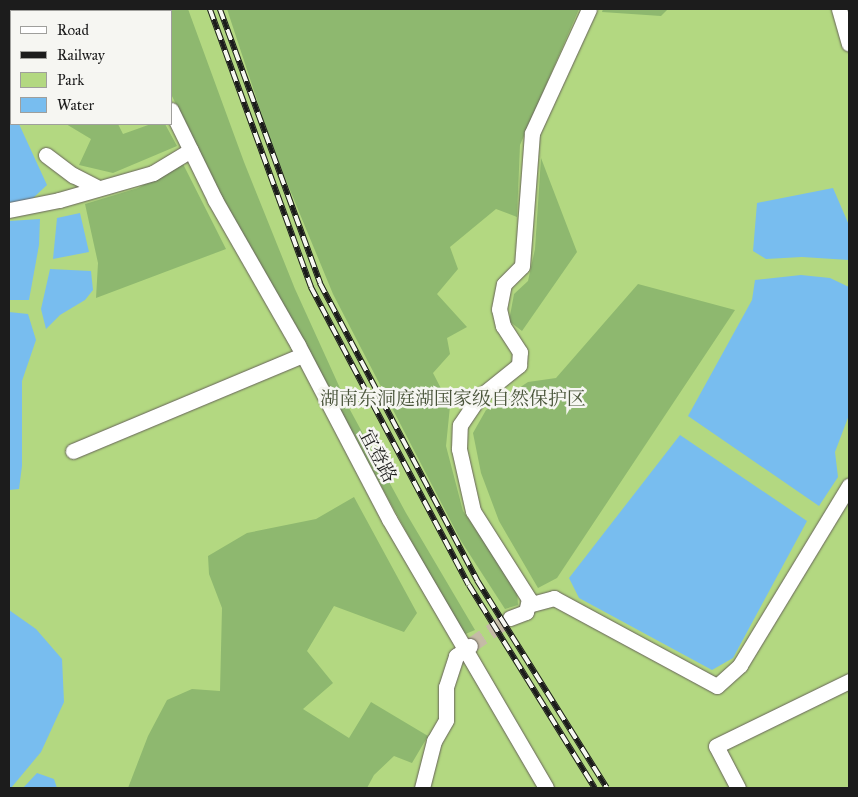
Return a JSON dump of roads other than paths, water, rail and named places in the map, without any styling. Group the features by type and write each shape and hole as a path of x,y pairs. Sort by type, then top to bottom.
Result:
{"street":[{"path":"510,618 526,612 530,599 473,510 459,449 460,424 478,398 519,365 520,352 503,326 499,309 504,284 522,266 532,133 589,9"},
{"path":"840,9 849,44"},
{"name":"宜登路","path":"172,112 389,519 467,648 546,788"},
{"path":"9,210 59,200 153,173 191,150"},
{"path":"46,155 73,175 98,188"},
{"path":"73,451 303,355"},
{"path":"528,605 554,598 718,686 740,665 849,486"},
{"path":"422,788 434,741 446,720 446,687 456,656 467,648"},
{"path":"738,788 716,746 849,681"}],"water":[{"path":"9,54 10,125 19,125 47,185 31,200 9,203"},
{"path":"833,188 849,225 849,260 802,257 766,259 753,251 757,203"},
{"path":"80,213 89,252 53,259 57,218"},
{"path":"40,219 39,245 29,300 9,300 9,221"},
{"path":"50,269 91,271 93,290 85,300 60,315 46,329 41,309"},
{"path":"801,275 830,278 849,287 849,415 835,452 838,477 819,506 688,416 752,300 755,280"},
{"path":"9,312 28,314 36,340 22,381 22,466 19,489 9,490"},
{"path":"680,435 807,521 733,658 712,670 579,598 569,578"},
{"path":"9,610 36,629 62,659 64,702 41,752 11,788 9,788"},
{"path":"37,773 54,779 57,788 23,788"}],"tunnel":[{"path":"471,645 510,618"}],"railway":[{"path":"210,9 311,287 469,585 595,788"},
{"path":"220,9 320,283 477,580 607,788"}],"park label":[{"name":"湖南东洞庭湖国家级自然保护区","path":"453,399"}]}
